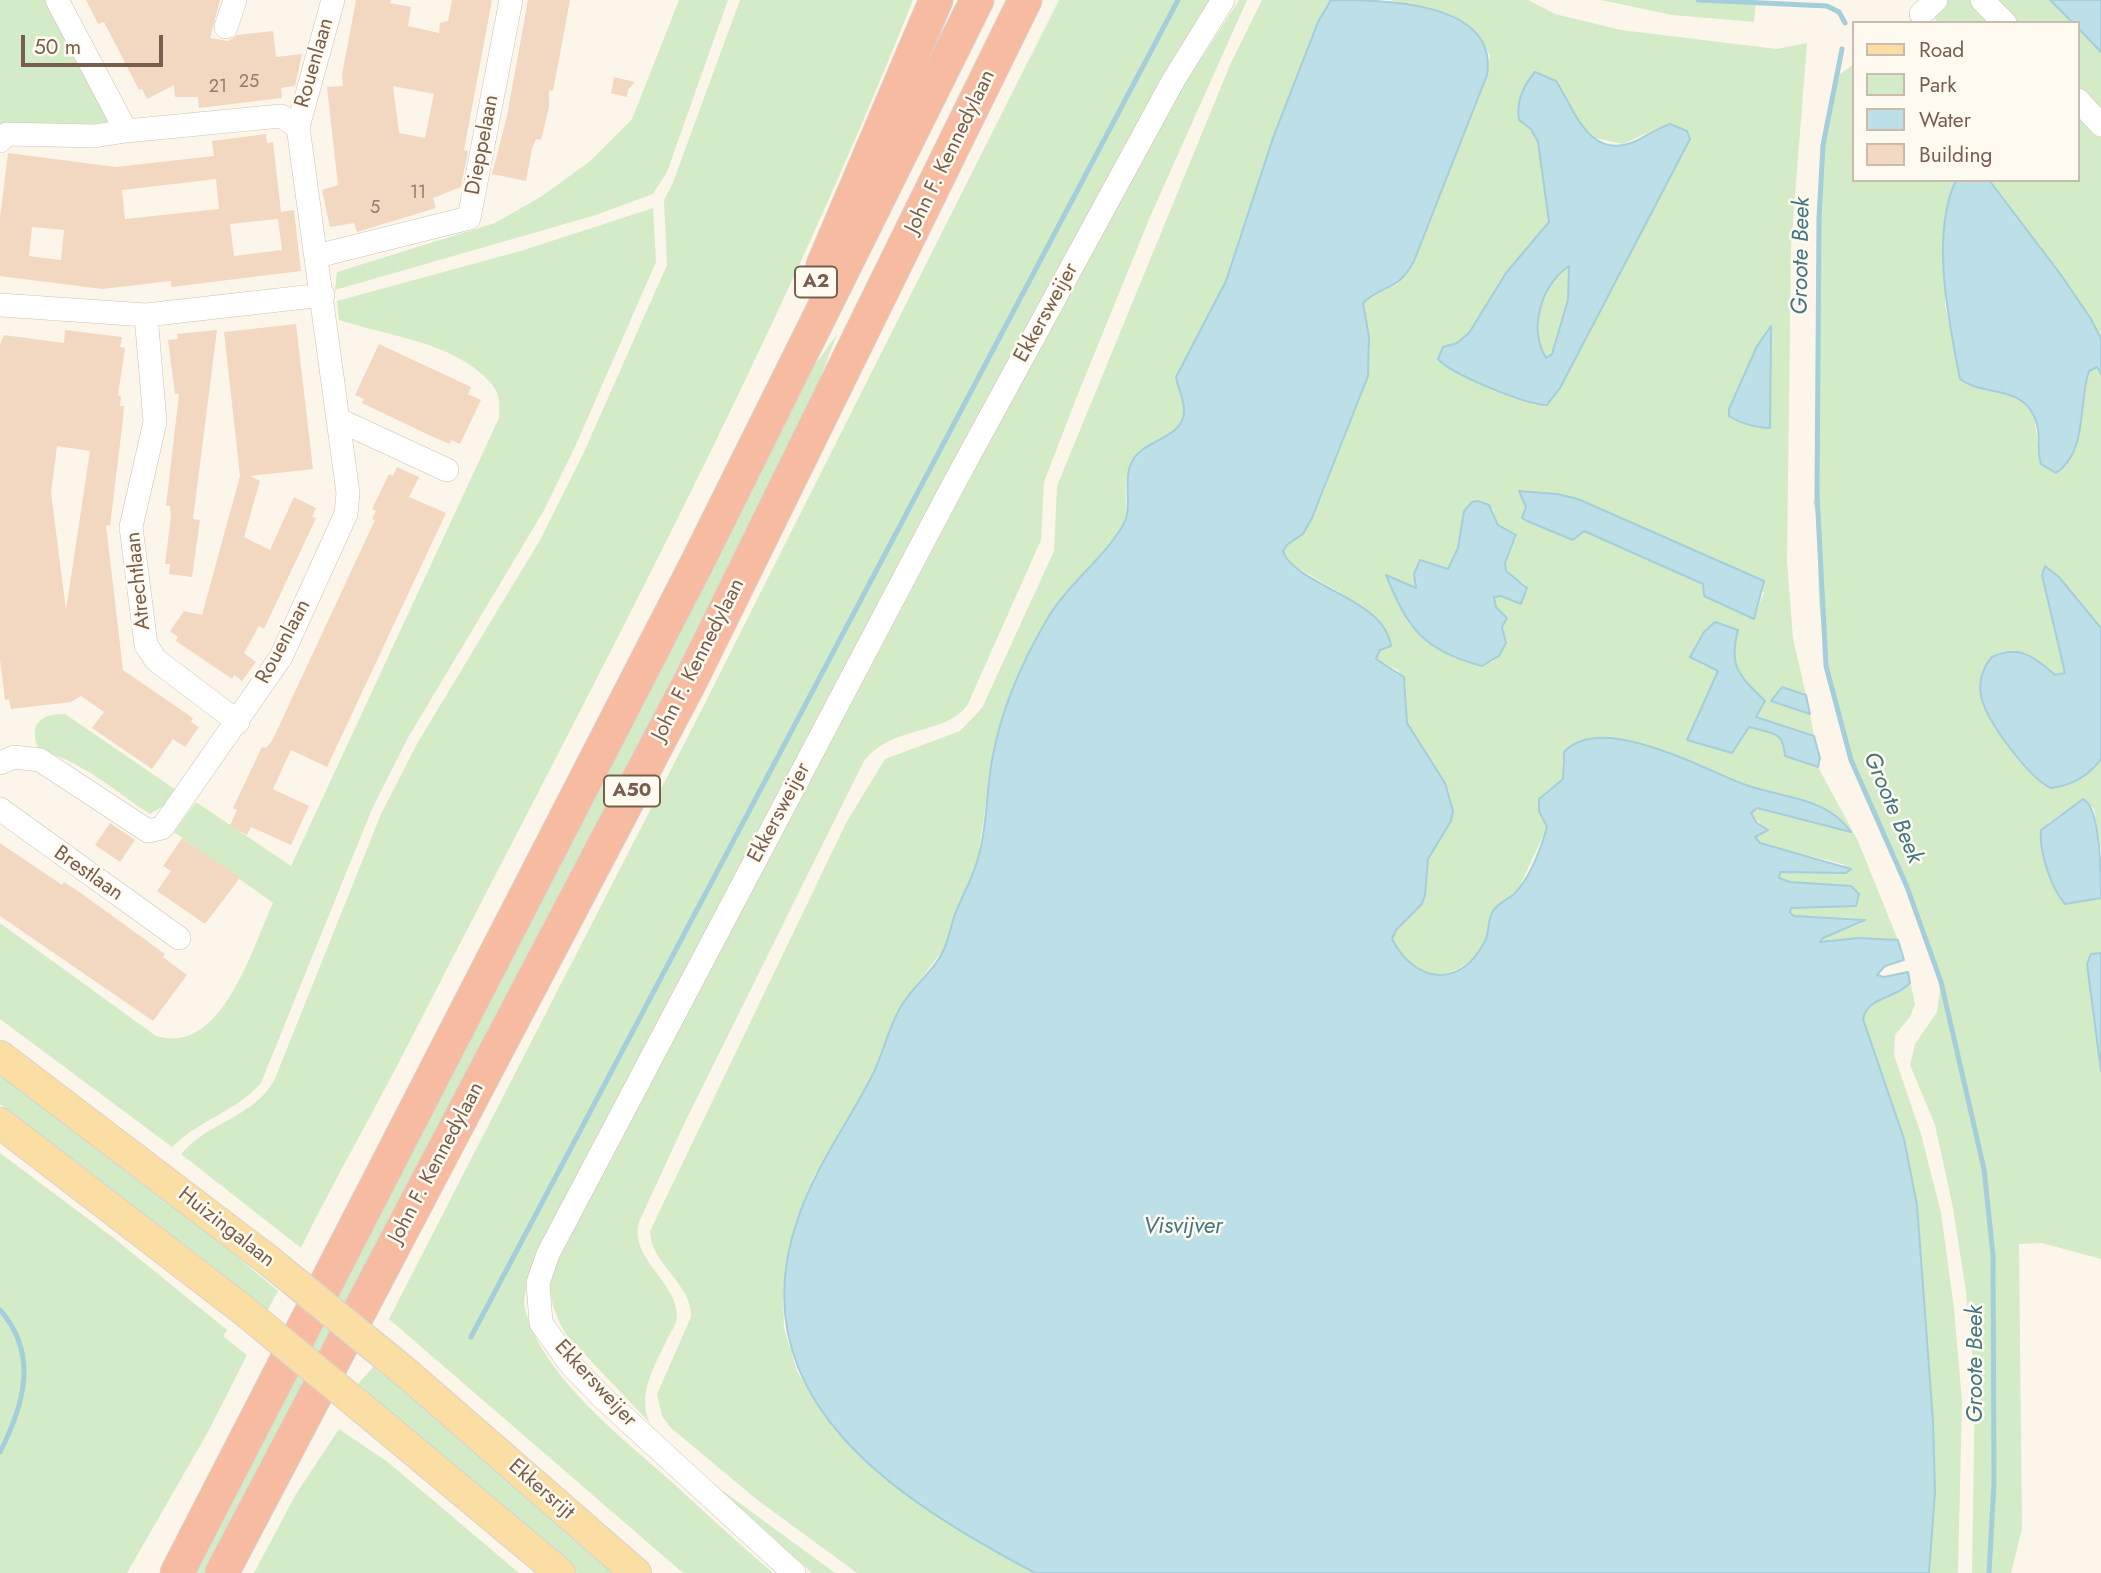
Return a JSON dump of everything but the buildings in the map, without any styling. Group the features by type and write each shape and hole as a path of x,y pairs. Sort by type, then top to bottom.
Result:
{"highway":[{"name":"A2","path":"696,565 936,0"},
{"name":"John F. Kennedylaan","path":"177,1573 696,565 977,0"},
{"name":"John F. Kennedylaan","path":"222,1573 691,680 1024,0"}],"main road":[{"name":"Huizingalaan","path":"0,1056 268,1259 446,1407"},
{"path":"0,1123 242,1309 560,1573"},
{"name":"Ekkersrijt","path":"446,1407 636,1573"}],"street":[{"path":"57,0 126,131"},
{"path":"226,27 235,0"},
{"name":"Rouenlaan","path":"0,763 14,757 40,760 148,831 162,828 281,657 346,514 348,493 339,420 298,127 333,0"},
{"name":"Dieppelaan","path":"317,256 469,218 511,0"},
{"name":"Ekkersweijer","path":"794,1573 603,1398 571,1365 541,1323 538,1283 548,1254 951,489 1166,93 1223,0"},
{"path":"1982,0 2003,21"},
{"path":"2080,102 2101,125"},
{"name":"Rouenlaan","path":"0,141 7,134 94,136 281,116 298,127"},
{"path":"0,305 146,315 323,295"},
{"name":"Atrechtlaan","path":"146,315 155,422 131,527 146,645 156,660 238,722"},
{"path":"339,420 447,470"},
{"name":"Brestlaan","path":"0,809 178,938"}],"green space":[{"path":"0,0 49,0 117,130 0,132"},
{"path":"679,0 728,0 667,172 653,194 596,215 335,290 337,272 495,223 542,196 589,162 632,119"},
{"path":"740,0 913,0 799,265 675,524 301,1248 181,1154 204,1134 254,1104 274,1081 381,814 418,742 540,540 584,452 667,265 664,200 672,185"},
{"path":"1059,0 1213,0 529,1277 524,1299 526,1313 550,1362 568,1384 610,1427 773,1573 683,1573 389,1319 702,709"},
{"path":"1239,0 1247,0 1150,217 1044,482 1041,540 967,706 957,716 944,722 888,741 864,761 686,1120 639,1222 641,1247 670,1292 677,1316 646,1390 646,1412 650,1423 568,1337 553,1306 550,1273 1064,301 1178,94"},
{"path":"1262,0 1331,0 1318,22 1273,138 1226,281 1176,377 1185,409 1183,418 1179,426 1144,450 1130,466 1126,480 1123,526 1050,615 1025,661 993,752 978,859 945,947 900,1007 874,1072 813,1178 796,1221 783,1292 784,1328 797,1371 816,1403 844,1436 904,1494 951,1526 1035,1573 857,1573 756,1499 671,1428 662,1416 657,1394 691,1317 685,1294 657,1254 650,1231 846,823 885,759 960,731 982,708 1054,551 1057,486 1230,65"},
{"path":"1389,0 1528,0 1555,14 1621,30 1777,49 1807,43 1791,247 1787,560 1793,638 1806,695 1802,692 1775,703 1810,714 1814,736 1755,717 1753,688 1738,671 1733,648 1704,632 1699,642 1702,665 1719,671 1687,740 1731,753 1749,727 1781,736 1784,746 1810,766 1818,767 1858,841 1898,940 1858,938 1823,943 1820,940 1822,938 1862,923 1855,918 1794,916 1790,913 1791,908 1810,906 1851,886 1790,882 1779,878 1780,872 1846,865 1760,843 1754,837 1767,831 1751,813 1756,808 1788,817 1818,804 1749,786 1648,745 1617,739 1562,760 1563,778 1541,796 1539,811 1547,827 1519,888 1490,914 1487,939 1475,957 1458,969 1439,976 1416,970 1400,955 1392,939 1396,930 1415,912 1430,853 1451,821 1407,723 1406,685 1398,670 1376,659 1380,650 1373,617 1341,593 1294,566 1283,551 1303,534 1324,491 1370,352 1363,303 1398,284 1414,261 1487,75 1490,56 1473,31 1448,16","holes":["1530,79 1565,95 1579,125 1590,137 1623,144 1660,127 1661,195 1560,388 1534,405 1439,351 1464,340 1506,273 1549,222 1538,142 1531,129 1519,120 1519,101","1771,327 1769,428 1729,409 1757,346","1520,491 1764,592 1754,618 1704,596 1703,584 1584,531 1573,540 1527,521 1522,517 1526,507","1493,509 1498,525 1517,537 1505,563 1506,571 1526,585 1494,597 1493,602 1501,614 1506,643 1494,661 1482,666 1465,662 1410,625 1386,576 1417,588 1414,574 1420,560 1448,570 1458,548 1464,511"]},
{"path":"1601,0 1756,0 1754,22 1672,15"},
{"path":"1922,0 1970,0 1992,21 1937,21"},
{"path":"1992,0 2050,0 2071,21 2013,21"},
{"path":"2080,30 2101,52 2101,112 2080,90"},
{"path":"1853,65 1853,182 1956,182 1946,224 1945,306 1951,333 1991,389 2016,396 2034,415 2040,461 2056,473 2066,464 2078,440 2089,371 2097,367 2101,374 2101,628 2059,577 2043,568 2050,612 2065,673 2055,675 2040,662 2014,651 2005,651 1987,662 1991,718 2035,778 2093,770 2101,759 2101,850 2094,809 2083,799 2048,823 2065,904 2101,898 2101,953 2091,954 2087,964 2101,1071 2101,1259 2042,1243 2019,1244 2022,1529 2011,1573 1972,1573 1975,1382 1966,1292 1953,1208 1935,1125 1910,1065 1915,1044 1937,1012 1941,982 1907,887 1851,760 1826,666 1819,602 1817,516 1813,502 1817,494 1819,218 1823,145 1836,77"},
{"path":"2080,112 2101,138 2101,339 2061,275 1991,182 2080,182"},
{"path":"653,208 656,262 575,447 543,512 409,736 372,809 261,1083 241,1101 172,1147 0,1019 0,923 156,1036 179,1038 199,1030 216,1015 244,971 273,903 174,832 196,802 291,866 499,418 498,394 490,382 475,369 439,349 339,320 337,301 524,250"},
{"path":"1569,265 1568,300 1552,354 1546,358 1538,333 1540,307 1551,284"},
{"path":"837,334 814,395 668,691 207,1573 190,1573 797,390"},
{"path":"65,714 176,790 162,807 150,814 82,768 67,760 40,752 35,736 38,724 48,716"},
{"path":"1910,981 1915,1004 1910,1017 1895,1035 1894,1055 1921,1134 1941,1213 1954,1308 1962,1401 1958,1573 1929,1573 1935,1492 1933,1421 1917,1205 1904,1139 1863,1019 1870,1005 1904,988"},
{"path":"0,1069 97,1139 278,1291 267,1311 0,1104"},
{"path":"0,1153 115,1239 227,1330 223,1336 247,1355 208,1432 127,1573 0,1573"},
{"path":"373,1367 441,1419 622,1573 577,1573 358,1384"},
{"path":"339,1429 389,1463 519,1573 254,1573 296,1494"},
{"path":"715,1485 835,1573 812,1573"}],"water":[{"name":"Visvijver","path":"1331,0 1378,1 1432,9 1456,18 1475,32 1486,50 1487,75 1414,261 1396,283 1363,303 1369,337 1368,376 1312,518 1303,534 1283,551 1291,563 1304,574 1357,604 1373,615 1385,629 1391,646 1380,650 1376,659 1404,677 1407,723 1445,783 1453,811 1451,821 1428,859 1425,896 1421,905 1396,930 1392,939 1413,965 1438,975 1464,967 1475,957 1487,937 1493,911 1520,887 1538,853 1547,827 1539,811 1539,799 1563,779 1564,752 1581,741 1603,738 1627,740 1680,757 1746,785 1817,805 1841,820 1851,832 1757,808 1751,813 1757,823 1768,830 1755,837 1760,843 1851,869 1846,873 1780,872 1779,878 1790,882 1851,886 1859,894 1856,906 1791,908 1790,913 1794,916 1865,920 1823,938 1820,942 1858,938 1898,940 1904,960 1885,966 1877,975 1884,977 1908,972 1910,983 1870,1006 1863,1019 1904,1139 1917,1205 1933,1421 1935,1492 1929,1573 1035,1573 931,1512 883,1476 842,1436 809,1391 789,1340 784,1282 798,1218 806,1198 874,1072 903,1003 940,958 946,945 955,914 979,855 997,737 1023,666 1057,604 1122,527 1126,519 1128,475 1134,458 1147,446 1171,433 1182,421 1183,404 1176,377 1226,281 1273,138 1318,22"},
{"path":"2050,0 2101,0 2101,52 2080,30 2080,21 2071,21"},
{"path":"1535,72 1556,81 1586,130 1606,145 1620,146 1636,141 1670,124 1687,131 1690,139 1560,388 1547,405 1490,388 1458,373 1438,359 1443,347 1457,343 1469,333 1506,273 1549,222 1538,142 1531,129 1519,120 1518,113 1524,89","holes":["1569,266 1568,300 1552,354 1546,358 1538,334 1540,308 1551,285"]},
{"path":"1955,182 1991,182 2061,275 2091,319 2101,339 2101,374 2097,367 2089,371 2078,440 2066,464 2056,473 2041,464 2036,422 2027,406 2010,395 1979,388 1960,379 1944,279 1944,226"},
{"path":"1771,326 1770,428 1738,421 1729,416 1729,409 1757,346"},
{"path":"1519,491 1557,494 1578,499 1764,581 1754,619 1704,596 1703,584 1584,531 1573,540 1527,521 1522,518 1526,507"},
{"path":"1472,502 1489,505 1498,525 1516,535 1505,563 1506,571 1527,588 1521,604 1501,596 1494,597 1496,607 1507,618 1502,627 1506,643 1499,656 1482,666 1446,653 1420,635 1402,610 1386,575 1416,588 1414,574 1420,560 1448,569 1458,548 1464,511"},
{"path":"2045,566 2059,577 2101,628 2101,759 2079,779 2051,788 2022,763 2002,738 1987,713 1980,691 1985,667 1992,657 2002,653 2026,654 2055,675 2065,673 2042,575"},
{"path":"1715,622 1738,630 1734,654 1738,670 1765,701 1756,717 1814,736 1820,758 1818,767 1785,756 1779,737 1749,727 1732,753 1687,740 1718,671 1690,657 1704,632"},
{"path":"1782,687 1806,695 1810,714 1771,701"},
{"path":"2083,799 2089,805 2097,828 2101,898 2065,904 2047,869 2041,830"},
{"path":"2101,953 2101,1071 2087,964 2091,954"}],"waterway":[{"path":"471,1337 1178,0"},
{"name":"Groote Beek","path":"1698,0 1827,6 1839,12 1845,23"},
{"name":"Groote Beek","path":"1842,49 1823,145 1819,218 1817,494 1826,666 1851,760 1907,887 1941,982 1984,1169 1993,1255 1994,1483 1989,1573"},
{"path":"0,1310 20,1344 24,1380 16,1416 0,1452"}]}
